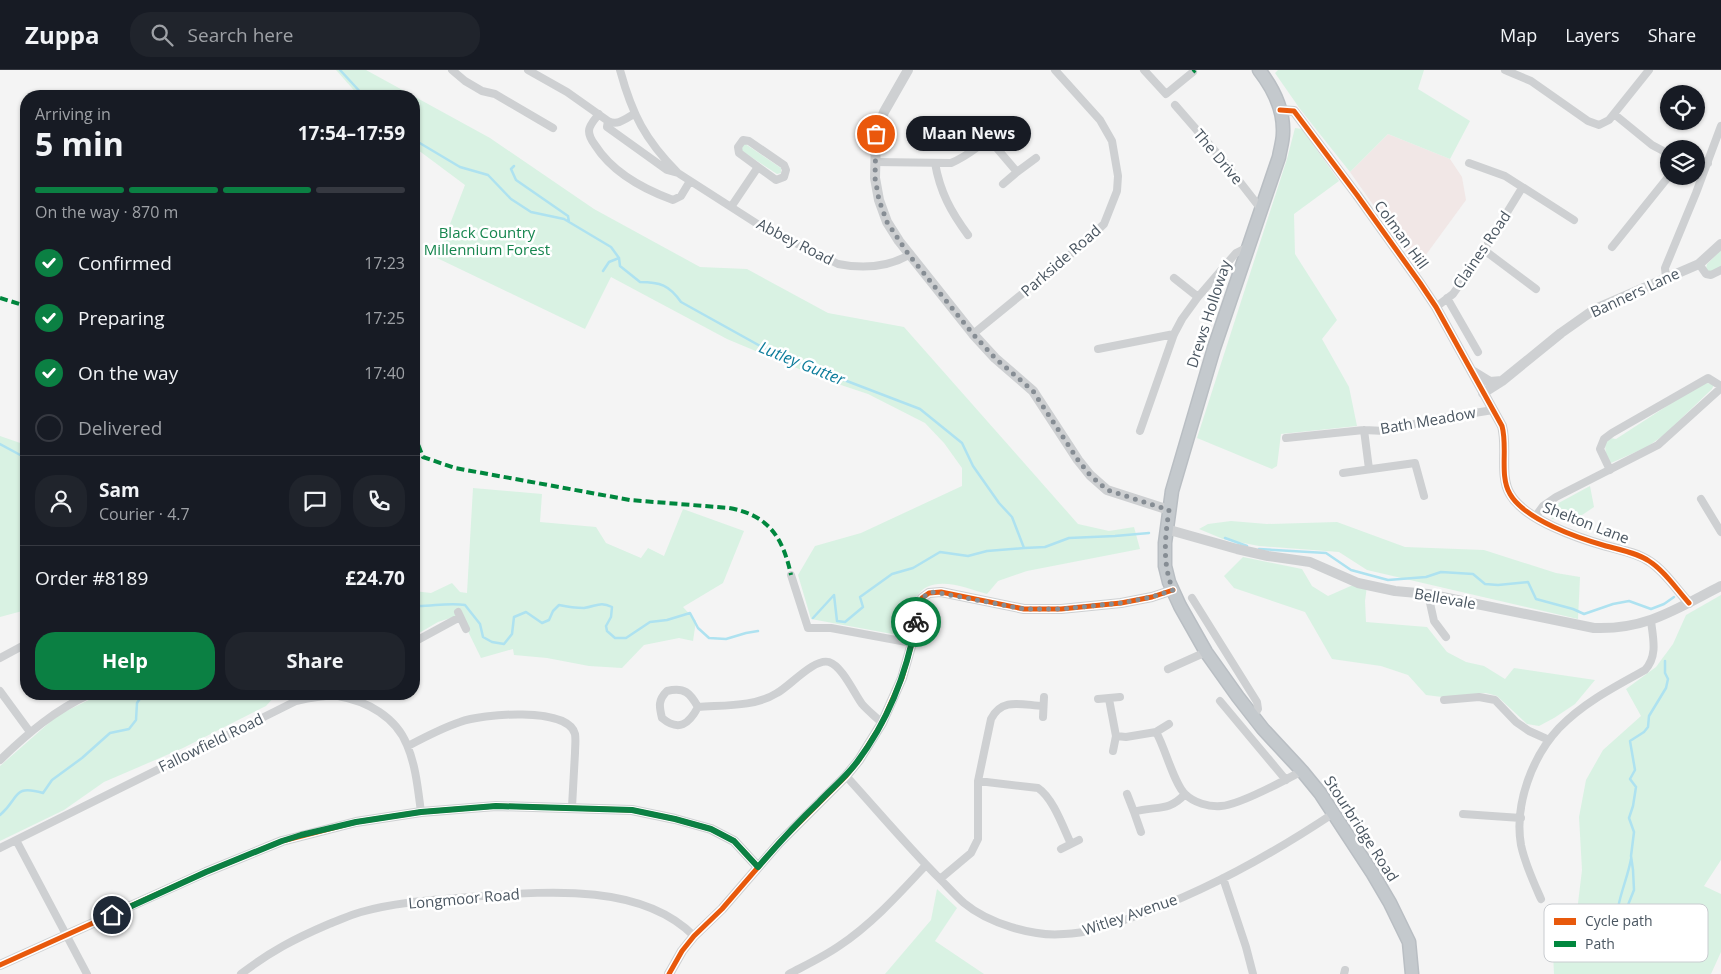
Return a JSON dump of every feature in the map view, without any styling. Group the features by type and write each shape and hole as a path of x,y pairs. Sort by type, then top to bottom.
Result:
{"highway":[{"name":"Drews Holloway","path":"1166,529 1172,491 1214,348 1279,157 1284,134 1276,97 1259,70"},
{"name":"Stourbridge Road","path":"1166,529 1165,560 1167,574 1184,614 1206,652 1253,717 1282,751 1302,770 1334,813 1373,874 1409,942 1412,974"}],"street":[{"path":"452,70 465,81 482,91 495,94 553,128"},
{"name":"Abbey Road","path":"528,70 567,92 608,120 608,127 667,170 678,172 759,225 838,264 876,267 895,262 909,255"},
{"path":"620,70 634,114 663,158 678,172"},
{"path":"908,70 879,123 876,134 875,178 879,200 887,222 909,255 973,334 995,358 1033,391 1078,460 1097,482 1107,490 1118,495 1169,510"},
{"name":"Parkside Road","path":"973,334 1082,245 1104,224 1117,191 1118,176 1112,142 1100,120 1054,70"},
{"path":"1144,70 1166,94 1193,72"},
{"path":"1505,70 1531,81 1594,124 1604,123 1614,114 1649,70"},
{"name":"The Drive","path":"1175,105 1222,159 1261,209"},
{"name":"Colman Hill","path":"1280,110 1294,111 1362,202 1436,307 1483,393"},
{"path":"599,114 590,126 591,138 601,154 612,166 627,177 673,200 681,196 690,180"},
{"path":"608,120 612,123 619,123 634,114"},
{"path":"1614,114 1652,145 1660,149"},
{"path":"875,162 951,163 962,158 989,139 1006,122"},
{"path":"1666,278 1665,268 1721,126"},
{"path":"989,139 1017,172"},
{"path":"743,140 749,141 784,165 786,170 784,177 776,180 758,167 739,153 738,147 743,140"},
{"path":"1003,184 1036,158"},
{"path":"935,163 939,184 945,198 968,235"},
{"path":"1469,163 1505,176 1574,220"},
{"path":"731,207 758,167"},
{"path":"1612,247 1662,185"},
{"name":"Claines Road","path":"1436,307 1452,294 1484,250 1522,188"},
{"name":"Banners Lane","path":"1483,393 1502,381 1561,333 1595,309 1699,264 1721,244"},
{"path":"1140,431 1174,334 1182,319 1198,297 1236,253 1248,247"},
{"path":"1484,250 1536,289"},
{"path":"1699,264 1706,274 1711,275 1721,270"},
{"path":"1174,278 1198,297"},
{"path":"1447,298 1478,352"},
{"path":"1098,349 1174,334"},
{"path":"1469,369 1482,379 1490,382 1502,381"},
{"path":"1535,517 1543,506 1556,497 1610,470 1658,445 1721,387 1708,378 1612,433 1604,439 1600,449 1610,470"},
{"name":"Shelton Lane","path":"1483,393 1502,426 1506,486 1510,495 1518,504 1549,525 1593,542 1637,555 1649,561 1656,566 1689,603"},
{"name":"Bath Meadow","path":"1286,438 1364,430 1386,431 1432,420 1493,410"},
{"name":"Bath Meadow","path":"1364,430 1369,469"},
{"path":"1343,472 1415,463 1424,496"},
{"path":"1701,499 1721,532"},
{"name":"Bellevale","path":"1166,529 1236,549 1310,562 1358,583 1395,591 1428,594 1594,628 1613,629 1651,621 1721,586"},
{"path":"790,575 808,628 831,628 912,643"},
{"path":"669,974 682,951 694,936 722,909 817,803 846,776 858,760 882,723 902,678 919,608 925,595 941,592 1024,609 1061,609 1121,603 1152,597 1173,590"},
{"path":"1428,594 1434,621 1446,637"},
{"path":"1192,598 1257,702 1258,709 1253,717"},
{"path":"420,638 459,614 466,629"},
{"path":"1542,899 1525,860 1521,843 1521,818 1524,794 1537,759 1559,728 1581,708 1649,666 1653,659 1654,648 1651,621"},
{"path":"0,658 20,647"},
{"path":"1168,669 1206,652"},
{"path":"698,707 761,700 778,693 813,665 829,662 839,670 863,704 882,723"},
{"path":"678,690 685,691 692,697 698,707 692,719 680,726 673,725 662,718 659,704 667,691 678,690"},
{"path":"0,691 30,732"},
{"path":"1043,717 1044,697"},
{"path":"1098,699 1109,700 1120,697"},
{"path":"1444,700 1479,697 1495,700 1516,722 1529,731 1549,740"},
{"path":"0,760 30,732 78,700"},
{"name":"Fallowfield Road","path":"0,848 301,700"},
{"name":"Fallowfield Road","path":"352,700 364,703 392,722 399,730 408,746 415,773 421,812"},
{"path":"1109,700 1116,736 1113,751"},
{"path":"1220,701 1286,780"},
{"path":"940,879 971,853 978,839 978,780 994,711 1001,706 1009,704 1043,706"},
{"path":"408,746 460,721 474,718 502,715 544,716 559,719 566,722 575,733 572,807"},
{"path":"1116,736 1126,737 1156,732 1169,724"},
{"path":"1156,732 1184,794 1201,803 1222,806 1234,803 1286,780 1302,770"},
{"name":"Witley Avenue","path":"846,776 926,865 965,904 983,915 1035,933 1058,934 1092,930 1156,909 1270,854 1334,813"},
{"path":"978,780 1038,788 1044,791 1071,844"},
{"path":"1126,794 1141,832"},
{"path":"1134,812 1143,809 1164,808 1180,800 1184,794"},
{"path":"0,965 206,872 282,841 356,822 421,812 496,806 632,810 711,829 734,841 758,867"},
{"path":"1464,814 1521,818"},
{"path":"16,840 87,974"},
{"path":"1061,849 1079,840"},
{"path":"789,974 840,946 862,929 900,894 926,865"},
{"path":"1223,878 1253,974"},
{"name":"Longmoor Road","path":"241,974 283,945 359,912 387,906 436,900 546,893 614,898 632,902 681,923 694,936"}],"shaded area":[{"path":"1388,134 1450,159 1462,177 1466,200 1417,267 1350,172"}],"green space":[{"path":"336,70 366,70 402,90 354,90"},
{"path":"1278,70 1424,70 1418,89 1470,121 1450,159 1388,134 1350,172 1300,109 1275,73"},
{"name":"Black Country Millennium Forest","path":"420,99 490,138 594,209 700,267 747,269 828,313 904,327 1078,524 1109,531 1134,527 1140,549 1027,571 998,581 987,594 948,584 929,586 921,591 915,599 903,636 811,619 798,575 815,546 861,533 962,486 962,468 944,443 925,423 868,394 823,379 727,339 611,277 585,329 437,258 465,185 420,151"},
{"path":"1295,128 1302,129 1339,181 1294,214 1295,254 1337,320 1322,339 1349,387 1357,426 1281,434 1277,466 1272,469 1197,438 1287,159"},
{"path":"744,143 781,168 781,173 777,174 742,151 741,147"},
{"path":"1721,250 1721,266 1709,272 1706,269 1707,264"},
{"path":"1704,382 1714,385 1712,389 1664,435 1647,447 1611,463 1606,457 1605,444 1610,438 1616,439"},
{"path":"0,436 20,443 20,612 0,617"},
{"path":"1590,486 1594,507 1582,515 1552,519 1549,512 1553,506"},
{"path":"473,488 542,494 540,522 596,527 606,543 641,558 648,548 664,556 683,509 744,531 723,583 683,607 696,621 693,641 679,638 644,645 622,668 589,666 547,658 514,655 513,649 481,658 460,615 438,622 420,632 420,592 431,593 452,583 460,592 467,593"},
{"path":"1231,521 1267,524 1337,522 1405,547 1484,550 1556,573 1580,577 1578,619 1367,570 1339,552 1259,546 1223,539 1199,529 1208,524"},
{"path":"1243,557 1302,569 1312,586 1328,596 1353,585 1367,586 1365,601 1366,622 1427,627 1447,652 1466,662 1484,666 1505,679 1514,668 1595,680 1575,704 1539,726 1527,724 1497,696 1486,693 1442,697 1426,695 1408,675 1381,666 1332,659 1305,612 1234,588 1224,576"},
{"path":"1721,595 1721,860 1704,886 1721,894 1721,952 1711,974 1554,974 1553,962 1708,962 1708,904 1578,904 1582,870 1579,817 1586,780 1603,750 1641,716 1626,689 1656,667 1673,644 1686,615"},
{"path":"89,700 272,700 266,706 183,748 104,782 64,810 0,841 0,766 58,715"},
{"path":"937,889 957,908 935,941 984,974 885,974 931,920"}],"waterway":[{"name":"Lutley Gutter","path":"340,70 358,90"},
{"name":"Lutley Gutter","path":"420,143 460,167 488,175 511,199 531,212 564,219 611,247 619,258 620,266 640,282 659,284 668,288 681,302 771,352 920,409 962,443 973,466 999,503 1012,517 1024,548 1045,547 1069,538 1149,533"},
{"path":"514,166 511,169 516,180 568,216 569,222"},
{"path":"603,271 609,262 619,258"},
{"path":"0,444 20,455"},
{"name":"Lutley Gutter","path":"1225,538 1247,546"},
{"path":"813,618 834,595 837,621 845,622 863,607 860,597 892,574 913,568 940,552 968,556 987,551 1024,548"},
{"name":"Lutley Gutter","path":"1259,549 1326,553 1351,570 1388,580 1426,577 1441,572 1473,574 1485,584 1498,585 1528,582 1536,599 1584,614 1613,604 1629,601 1651,609 1664,604 1674,597"},
{"path":"420,606 465,605 480,624 483,637 492,642 504,644 512,634 514,617 526,612 542,623 549,620 553,611 559,605 584,608 601,604 612,607 611,617 606,626 607,631 615,638 626,638 650,622 667,620 690,613 698,628 709,638 726,639 758,631"},
{"path":"1628,904 1634,890 1631,856 1634,832 1629,818 1636,787 1630,779 1635,770 1630,741 1648,727 1649,716 1666,688 1668,679 1665,673 1665,661"},
{"path":"0,815 17,794 26,790 43,793 52,780 82,758 110,733 129,729 136,720 137,703 139,700"},
{"path":"1619,904 1631,859"}],"marked path":[{"path":"0,298 20,304"},
{"path":"420,449 423,457 455,468 630,500 729,508 743,511 754,516 772,530 784,550 791,575"}],"cycle path":[{"path":"1280,110 1294,111 1357,195 1436,307 1502,426 1504,434 1505,479 1510,494 1517,503 1527,512 1553,527 1594,543 1644,558 1655,565 1689,603"},
{"path":"669,974 682,951 694,936 722,909 779,843 846,776 859,760 882,723 902,678 922,598 929,593 941,592 1024,609 1061,609 1121,603 1152,597 1173,590"},
{"path":"0,965 206,872 282,841 356,822 421,812 496,806 632,810 711,829 734,841 758,867"}],"way so far":[{"path":"876,134 875,178 879,200 887,222 909,255 973,334 995,358 1033,391 1078,460 1097,482 1107,490 1118,495 1169,510 1165,560 1169,582 1173,590 1152,597 1121,603 1061,609 1024,609 934,592 922,598 916,622"}],"place":[{"name":"Maan News","path":"876,134"}],"route":[{"path":"112,915 206,872 301,835 356,822 421,812 496,806 632,810 675,819 711,829 734,841 758,867 817,803 846,776 882,723 902,678 916,622"}]}
